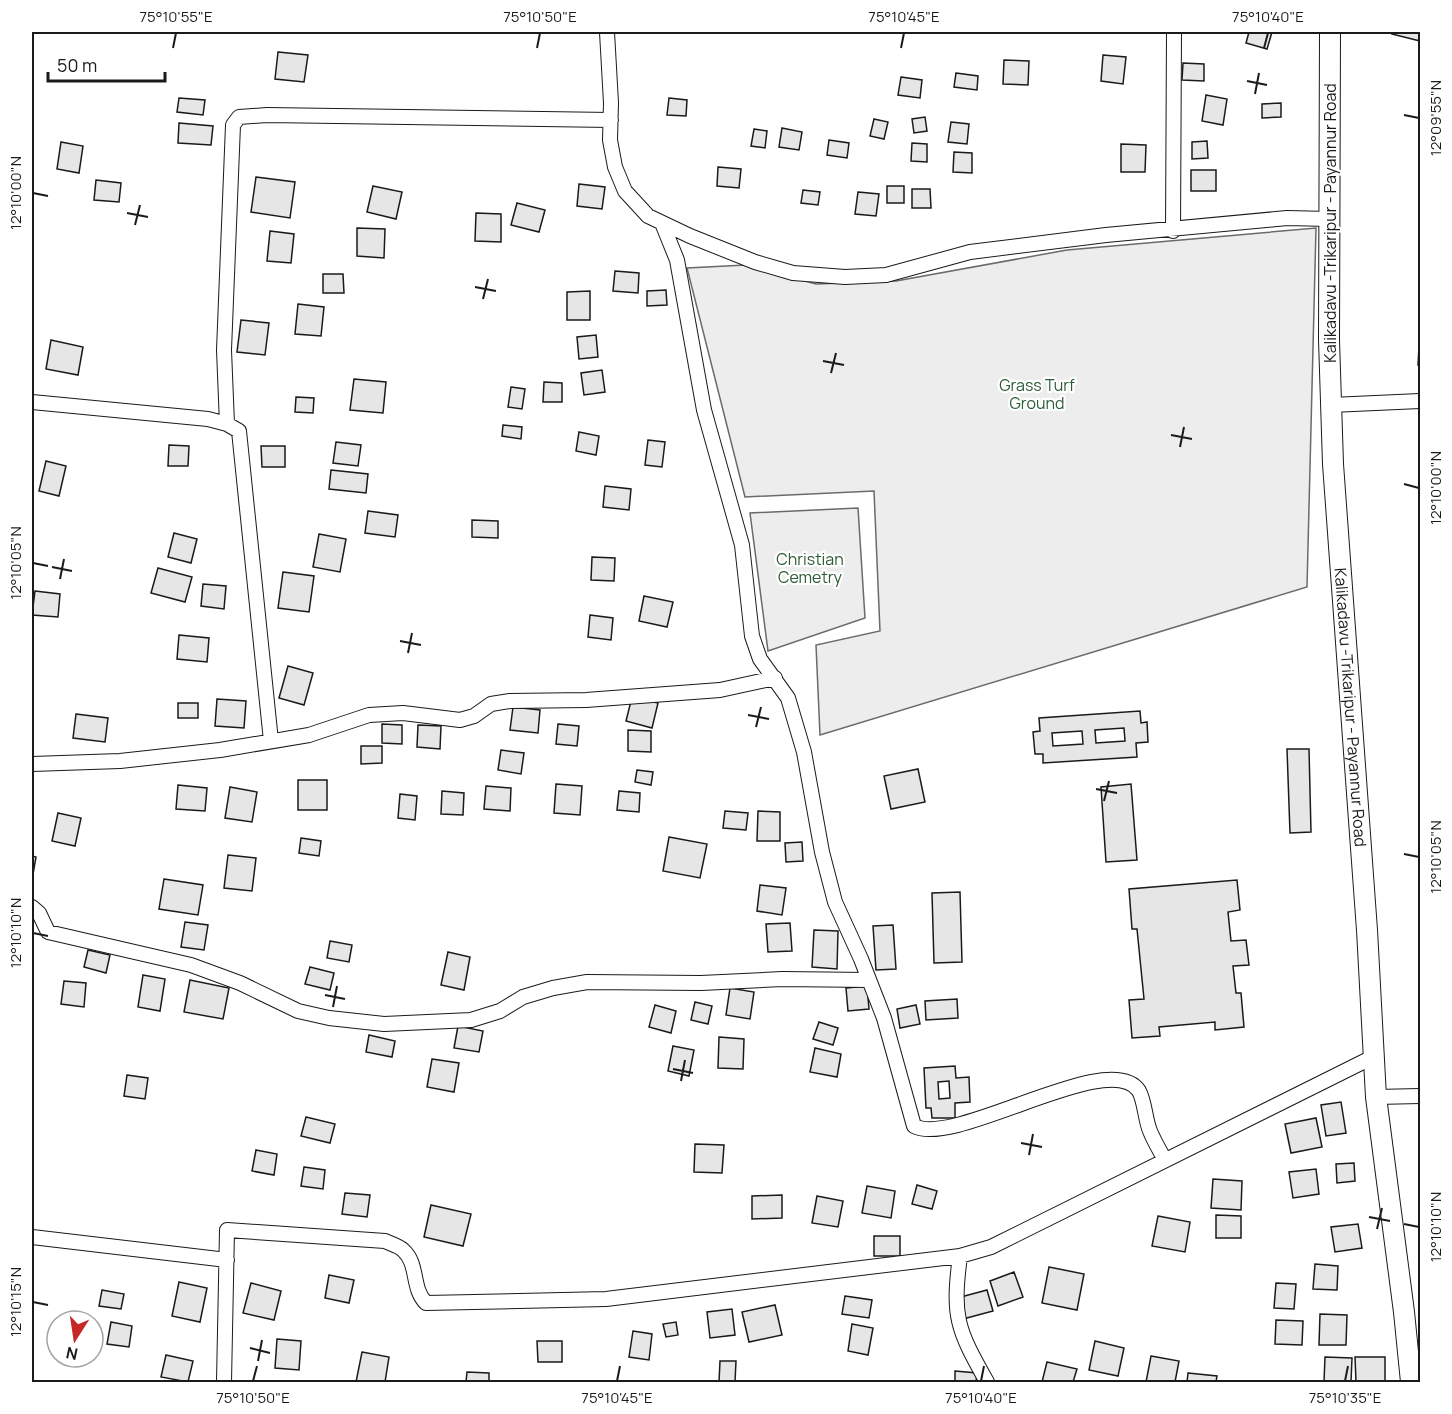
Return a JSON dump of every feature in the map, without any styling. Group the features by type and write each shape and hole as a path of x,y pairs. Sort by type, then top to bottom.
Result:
{"main road":[{"name":"Kalikadavu -Trikaripur - Payannur Road","path":"1330,32 1329,219 1333,464 1367,930 1376,1097 1411,1383"}],"street":[{"path":"607,32 610,140 615,167 625,191 648,216 662,223 755,262 793,273 845,277 886,275 970,252 1287,218 1329,219"},
{"path":"1173,231 1174,32"},
{"path":"227,424 225,350 233,125 239,117 267,115 611,120"},
{"path":"662,223 676,260 704,410 741,545 752,636 760,659 776,678 788,698 804,752 822,852 835,902 884,1018 914,1126 920,1129 944,1128 1077,1086 1113,1079 1126,1081 1138,1091 1150,1131 1165,1160"},
{"path":"1331,405 1420,400"},
{"path":"32,402 208,419 227,424 239,431 271,741"},
{"path":"32,764 164,758 309,735 369,715 403,712 460,720 474,717 491,704 510,701 586,700 720,690 776,678"},
{"path":"32,907 39,913 48,932 192,964 240,983 298,1011 329,1018 384,1024 471,1020 500,1011 523,997 553,988 587,982 701,983 782,979 869,980"},
{"path":"224,1383 227,1230 385,1241 404,1250 413,1266 417,1295 426,1304 606,1299 960,1256 991,1247 1373,1057"},
{"path":"1376,1097 1420,1096"},
{"path":"32,1237 227,1260"},
{"path":"960,1256 954,1301 963,1338 987,1383"}],"shaded area":[{"path":"1316,228 1307,587 820,735 816,645 880,631 874,491 745,497 687,268 746,265 816,284 896,281 1067,250"},
{"name":"Christian Cemetry","path":"858,508 865,618 768,651 750,513"}],"building":[{"path":"1249,32 1272,32 1267,49 1246,43"},
{"path":"1393,32 1420,32 1420,41 1392,34"},
{"path":"278,52 308,55 304,82 275,79"},
{"path":"1103,55 1126,57 1123,84 1101,81"},
{"path":"1004,60 1029,61 1028,85 1003,84"},
{"path":"1183,63 1204,64 1204,81 1182,80"},
{"path":"956,73 978,76 977,90 954,87"},
{"path":"901,77 922,80 920,98 898,95"},
{"path":"1206,95 1227,99 1223,125 1202,121"},
{"path":"179,98 205,100 203,115 177,112"},
{"path":"669,98 687,100 686,116 667,115"},
{"path":"1281,103 1281,117 1262,118 1262,104"},
{"path":"925,117 927,131 914,133 912,119"},
{"path":"874,119 888,122 884,139 870,136"},
{"path":"951,122 969,124 967,144 948,142"},
{"path":"179,123 213,126 211,145 178,143"},
{"path":"782,128 802,132 799,150 779,147"},
{"path":"754,129 767,131 765,148 751,146"},
{"path":"829,140 849,143 847,158 827,155"},
{"path":"1207,141 1208,158 1192,159 1192,142"},
{"path":"61,142 83,146 79,173 57,169"},
{"path":"912,143 927,144 927,162 911,161"},
{"path":"1121,144 1146,145 1145,172 1121,172"},
{"path":"954,152 972,153 972,173 953,172"},
{"path":"718,167 741,169 739,188 717,186"},
{"path":"1191,170 1216,170 1216,191 1191,191"},
{"path":"256,177 295,182 290,218 251,212"},
{"path":"96,180 121,183 119,202 94,200"},
{"path":"579,184 605,187 602,209 577,206"},
{"path":"373,186 402,192 396,219 367,212"},
{"path":"887,186 904,186 904,203 887,203"},
{"path":"912,189 930,189 931,208 912,208"},
{"path":"803,190 820,192 818,205 801,203"},
{"path":"858,192 879,194 876,216 855,214"},
{"path":"517,203 545,210 539,232 511,225"},
{"path":"476,213 501,214 501,242 475,241"},
{"path":"357,228 385,229 384,258 357,256"},
{"path":"270,231 294,234 291,263 267,261"},
{"path":"615,271 639,273 638,293 613,291"},
{"path":"323,274 343,274 344,293 323,293"},
{"path":"666,290 667,305 647,306 647,291"},
{"path":"590,291 590,320 567,320 567,292"},
{"path":"298,304 324,307 321,336 295,334"},
{"path":"241,320 269,323 265,355 237,352"},
{"path":"596,335 598,357 579,359 577,337"},
{"path":"51,340 83,347 78,375 46,369"},
{"path":"1419,346 1420,365 1418,365"},
{"path":"602,370 605,392 584,395 581,373"},
{"path":"354,379 386,382 383,413 350,410"},
{"path":"544,382 562,383 562,402 543,402"},
{"path":"511,387 525,389 522,409 508,407"},
{"path":"296,397 314,398 313,413 295,412"},
{"path":"503,425 522,427 521,439 502,436"},
{"path":"579,432 599,436 596,455 576,451"},
{"path":"648,440 665,442 662,467 645,465"},
{"path":"336,442 361,445 358,466 333,463"},
{"path":"169,445 189,446 188,466 168,466"},
{"path":"261,446 285,446 285,467 262,467"},
{"path":"46,461 66,466 59,496 39,491"},
{"path":"331,470 368,474 366,493 329,489"},
{"path":"605,486 631,489 629,510 603,507"},
{"path":"368,511 398,515 395,537 365,533"},
{"path":"472,520 498,521 498,538 472,537"},
{"path":"174,533 197,539 191,563 168,557"},
{"path":"319,534 346,539 340,572 313,567"},
{"path":"592,557 615,558 614,581 591,580"},
{"path":"158,568 192,577 185,602 151,593"},
{"path":"283,572 314,576 309,612 278,608"},
{"path":"203,584 226,586 224,609 201,606"},
{"path":"35,591 60,594 58,617 32,615"},
{"path":"644,596 673,602 667,627 639,621"},
{"path":"590,615 613,618 611,640 588,637"},
{"path":"179,635 209,638 207,662 177,659"},
{"path":"288,666 313,673 304,705 279,698"},
{"path":"632,697 658,703 652,728 626,721"},
{"path":"217,699 246,701 244,728 215,726"},
{"path":"178,703 198,703 198,718 178,718"},
{"path":"513,707 540,710 538,733 510,730"},
{"path":"1140,711 1141,723 1147,722 1148,742 1136,743 1137,757 1043,763 1043,754 1035,754 1033,732 1040,731 1039,718","holes":["1124,728 1125,741 1096,743 1095,730","1082,731 1083,744 1053,746 1052,733"]},
{"path":"76,714 108,718 105,742 73,738"},
{"path":"382,724 402,725 402,744 382,743"},
{"path":"558,724 579,726 577,746 556,744"},
{"path":"418,725 441,726 440,749 417,747"},
{"path":"628,730 651,731 651,752 628,751"},
{"path":"361,746 382,746 382,763 361,764"},
{"path":"1287,749 1309,749 1311,832 1290,833"},
{"path":"501,750 524,753 521,774 498,770"},
{"path":"918,769 925,802 891,809 884,776"},
{"path":"637,770 653,772 651,785 635,782"},
{"path":"298,780 327,780 327,810 298,810"},
{"path":"556,784 582,786 580,815 554,813"},
{"path":"1131,784 1137,860 1106,862 1101,787"},
{"path":"178,785 207,788 205,811 176,809"},
{"path":"486,786 511,788 510,811 484,809"},
{"path":"230,787 257,792 252,822 225,818"},
{"path":"442,791 464,793 463,815 441,814"},
{"path":"619,791 640,793 639,812 617,810"},
{"path":"400,794 417,796 415,820 398,818"},
{"path":"725,811 748,813 746,830 723,828"},
{"path":"758,811 780,812 780,841 757,841"},
{"path":"58,813 81,818 75,846 52,841"},
{"path":"669,837 707,844 700,878 663,871"},
{"path":"301,838 321,841 319,856 299,853"},
{"path":"802,842 803,861 786,862 785,843"},
{"path":"228,855 256,858 252,891 224,888"},
{"path":"32,856 36,857 32,880"},
{"path":"164,879 203,885 198,915 159,909"},
{"path":"1237,880 1240,910 1228,912 1231,941 1246,940 1249,965 1233,966 1236,993 1241,993 1244,1027 1215,1030 1215,1022 1159,1027 1160,1036 1132,1038 1129,1000 1144,999 1137,929 1132,929 1129,889"},
{"path":"760,885 786,888 782,915 757,911"},
{"path":"960,892 962,962 934,963 932,893"},
{"path":"185,922 208,925 204,950 181,947"},
{"path":"790,923 792,951 768,952 766,924"},
{"path":"893,925 896,969 876,970 873,926"},
{"path":"814,930 838,931 837,969 812,967"},
{"path":"330,941 352,945 349,962 327,958"},
{"path":"88,950 110,955 106,973 84,967"},
{"path":"448,952 470,957 464,990 441,985"},
{"path":"310,967 334,973 330,990 305,984"},
{"path":"143,975 165,979 160,1011 138,1007"},
{"path":"190,980 229,988 223,1019 184,1012"},
{"path":"64,981 86,983 84,1007 61,1004"},
{"path":"867,986 869,1009 848,1011 846,988"},
{"path":"730,988 754,992 750,1019 726,1015"},
{"path":"957,999 958,1018 926,1020 925,1001"},
{"path":"695,1002 712,1006 708,1024 691,1020"},
{"path":"655,1005 676,1011 671,1033 649,1027"},
{"path":"916,1005 920,1024 900,1028 897,1009"},
{"path":"819,1022 838,1028 833,1045 813,1039"},
{"path":"458,1026 483,1031 479,1052 454,1048"},
{"path":"369,1035 395,1041 392,1057 366,1052"},
{"path":"719,1037 744,1039 743,1069 718,1068"},
{"path":"673,1046 694,1050 689,1076 668,1071"},
{"path":"815,1048 841,1054 837,1077 810,1072"},
{"path":"432,1059 459,1063 454,1092 427,1087"},
{"path":"955,1066 956,1078 969,1077 970,1102 955,1103 955,1118 932,1118 931,1108 926,1108 924,1068","holes":["949,1081 950,1098 939,1099 938,1082"]},
{"path":"127,1075 148,1078 145,1099 124,1096"},
{"path":"1341,1102 1346,1133 1326,1136 1321,1105"},
{"path":"306,1117 335,1124 330,1143 301,1136"},
{"path":"1316,1118 1322,1147 1291,1153 1285,1124"},
{"path":"695,1144 724,1145 722,1173 694,1172"},
{"path":"256,1150 277,1154 274,1175 252,1171"},
{"path":"1354,1163 1355,1181 1337,1183 1336,1164"},
{"path":"304,1167 325,1170 323,1189 301,1186"},
{"path":"1316,1169 1319,1194 1293,1198 1289,1172"},
{"path":"1213,1179 1242,1181 1241,1210 1211,1208"},
{"path":"917,1185 937,1191 932,1209 912,1204"},
{"path":"867,1186 895,1191 891,1218 862,1213"},
{"path":"345,1193 370,1195 367,1217 342,1214"},
{"path":"782,1195 782,1218 752,1219 752,1196"},
{"path":"817,1196 843,1201 838,1227 812,1223"},
{"path":"431,1205 471,1214 463,1246 424,1237"},
{"path":"1216,1215 1241,1216 1241,1238 1216,1238"},
{"path":"1158,1216 1190,1222 1185,1252 1152,1246"},
{"path":"1358,1224 1362,1248 1335,1252 1331,1227"},
{"path":"874,1236 900,1236 900,1256 874,1256"},
{"path":"1315,1264 1338,1266 1337,1290 1313,1289"},
{"path":"1049,1267 1084,1274 1077,1310 1042,1303"},
{"path":"1014,1272 1023,1297 998,1306 990,1281"},
{"path":"329,1275 354,1280 349,1303 325,1298"},
{"path":"179,1282 207,1288 200,1322 172,1316"},
{"path":"251,1283 281,1291 274,1320 243,1313"},
{"path":"1276,1283 1296,1284 1294,1309 1274,1308"},
{"path":"102,1290 124,1294 121,1309 99,1306"},
{"path":"987,1290 993,1311 963,1319 957,1298"},
{"path":"845,1296 872,1300 869,1318 842,1314"},
{"path":"775,1305 782,1335 749,1342 742,1312"},
{"path":"732,1309 735,1335 710,1338 707,1312"},
{"path":"1320,1314 1347,1315 1346,1345 1319,1345"},
{"path":"1276,1320 1303,1321 1302,1345 1275,1344"},
{"path":"111,1322 132,1326 129,1347 107,1344"},
{"path":"676,1322 678,1335 666,1337 663,1324"},
{"path":"852,1324 873,1328 868,1355 848,1351"},
{"path":"633,1331 652,1334 649,1360 629,1357"},
{"path":"277,1339 301,1341 299,1370 275,1368"},
{"path":"537,1341 562,1341 562,1362 538,1362"},
{"path":"1095,1341 1124,1348 1118,1376 1089,1370"},
{"path":"362,1352 389,1357 385,1382 356,1382"},
{"path":"166,1355 193,1361 188,1382 161,1377"},
{"path":"1151,1356 1179,1361 1175,1382 1146,1382"},
{"path":"1325,1357 1352,1358 1351,1382 1324,1382"},
{"path":"1355,1357 1385,1357 1385,1382 1356,1382"},
{"path":"720,1361 736,1361 735,1382 719,1382"},
{"path":"1047,1362 1077,1369 1073,1382 1042,1382"},
{"path":"955,1371 977,1373 976,1382 955,1382"},
{"path":"467,1372 489,1373 489,1382 466,1382"},
{"path":"1188,1373 1217,1376 1216,1382 1187,1382"}],"park label":[{"name":"Grass Turf Ground","path":"1037,394"}]}
